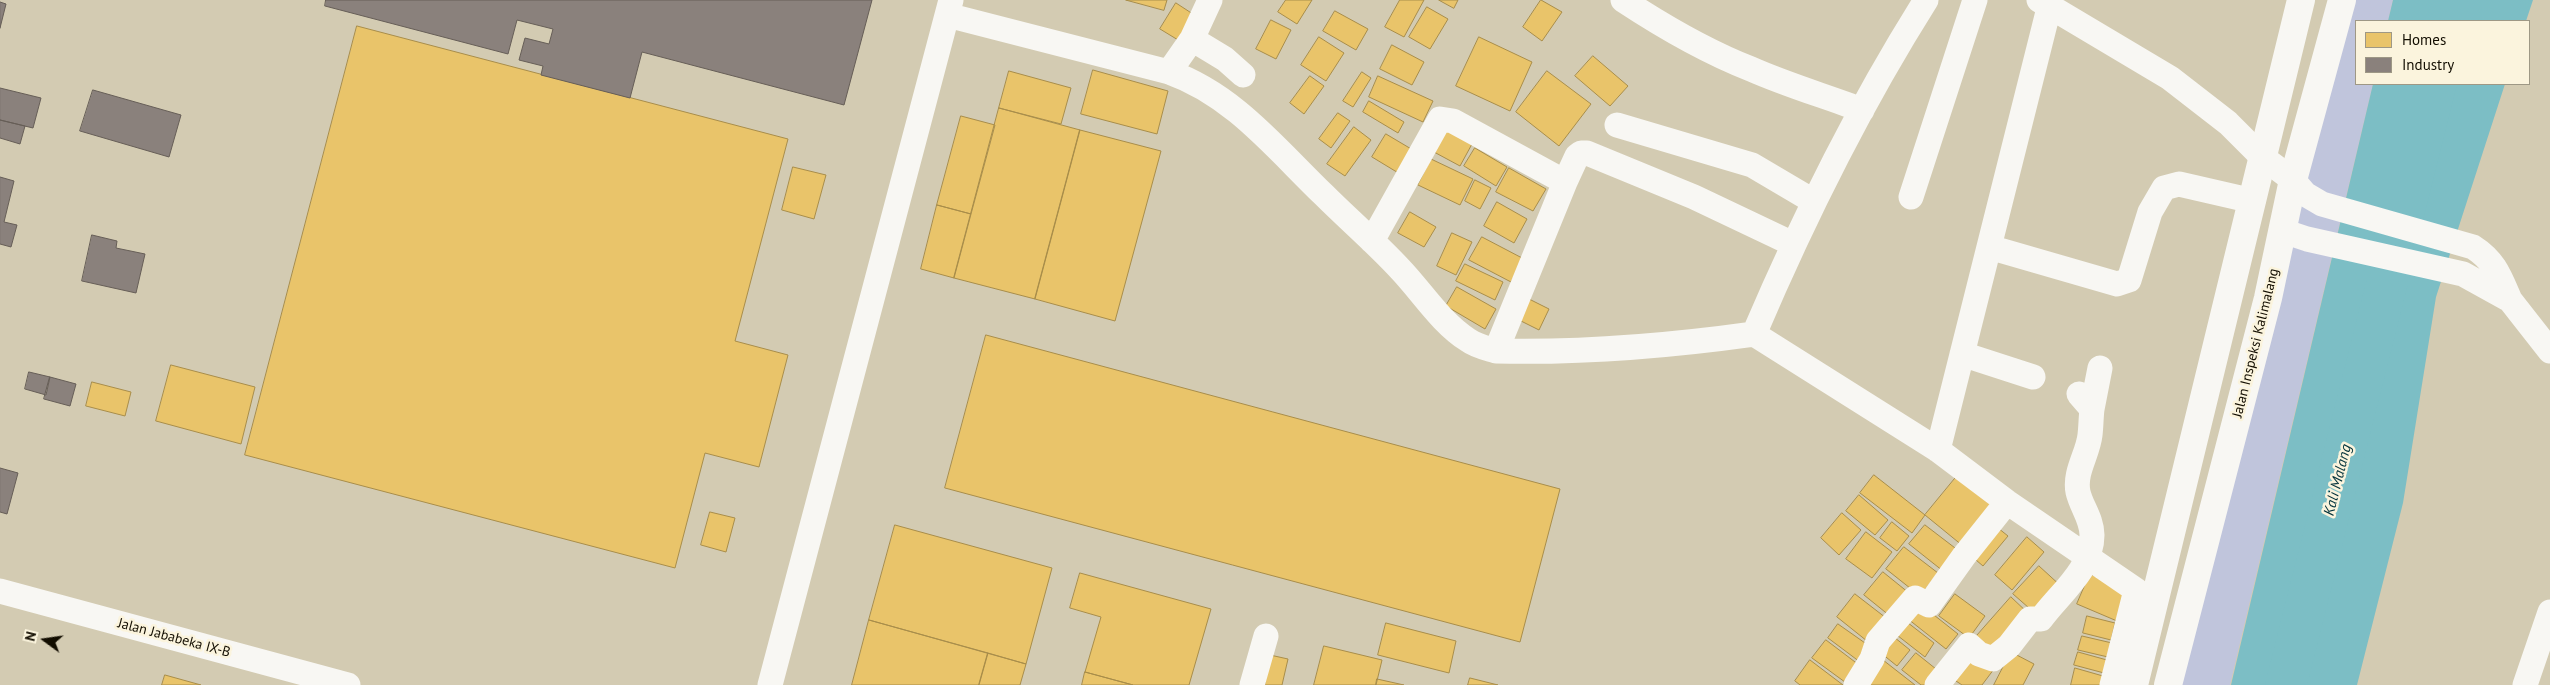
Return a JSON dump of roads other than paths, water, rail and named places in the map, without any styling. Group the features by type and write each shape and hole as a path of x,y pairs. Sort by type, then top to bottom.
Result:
{"main road":[{"path":"2134,685 2145,598 2253,201 2261,156 2301,0"},
{"name":"Jalan Inspeksi Kalimalang","path":"2168,685 2266,308 2295,235 2293,180 2342,0"}],"street":[{"path":"1169,72 1192,39 1210,0"},
{"path":"1754,334 1813,201 1893,52 1926,0"},
{"path":"1911,198 1975,0"},
{"path":"1629,2 1682,37 1751,70 1862,110"},
{"path":"1938,450 1989,247 2046,2 2170,78 2228,123 2261,156 2293,180 2305,194 2322,204 2473,247 2487,256 2497,271 2510,300 2550,351"},
{"path":"770,685 949,8 1191,80 1238,111 1372,241 1458,333 1468,341 1496,351 1610,349 1686,344 1754,334 1938,450 2006,502 2145,598 2112,685"},
{"path":"1192,39 1225,59 1243,76"},
{"path":"1372,241 1440,119 1453,121 1565,182"},
{"path":"1617,125 1752,165 1813,201"},
{"path":"1496,351 1565,182 1577,156 1581,153 1587,153 1694,197 1793,244"},
{"path":"1989,247 2117,284 2124,284 2129,280 2150,212 2164,188 2179,184 2253,201"},
{"path":"2295,235 2463,274 2510,300"},
{"path":"1962,354 2033,377"},
{"path":"1937,685 1969,646 1979,654 1993,659 2010,646 2030,619 2041,619 2067,590 2087,557 2092,535 2086,510 2078,491 2080,469 2090,437 2086,402 2100,368"},
{"path":"1856,685 1872,659 1878,641 1915,598 1920,598 1929,605 2006,502"},
{"name":"Jalan Jababeka IX-B","path":"0,591 348,685"},
{"path":"2525,685 2550,612"},
{"path":"1252,685 1266,636"}],"water":[{"path":"2393,0 2533,0 2526,20 2388,20"},
{"path":"2373,85 2505,85 2436,297 2403,503 2357,685 2231,685"}],"waterway":[{"name":"Kali Malang","path":"2397,240 2436,85"},
{"name":"Kali Malang","path":"2286,685 2389,275"}]}
